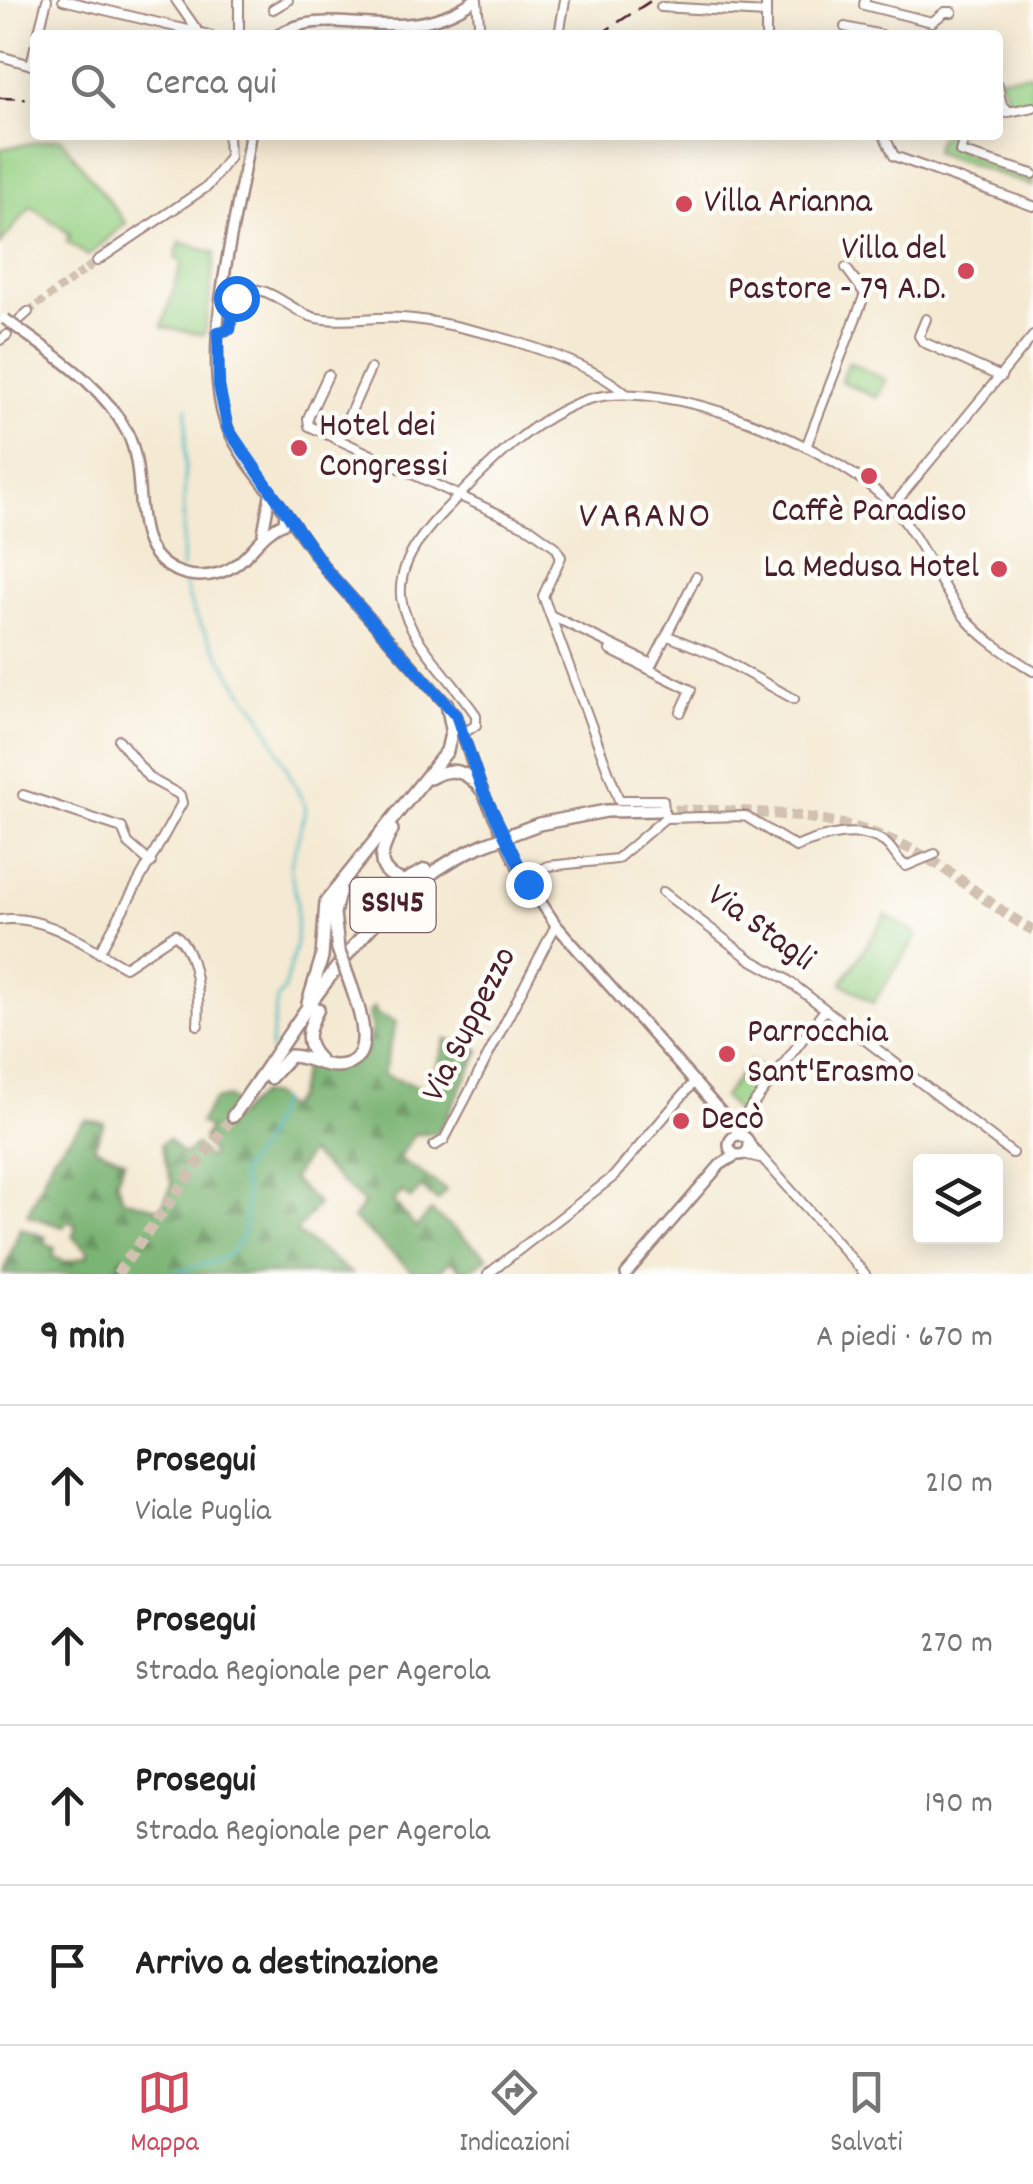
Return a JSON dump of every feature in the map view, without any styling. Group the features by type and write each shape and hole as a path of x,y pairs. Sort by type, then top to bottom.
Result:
{"highway":[{"path":"300,1024 318,979 326,902 426,780 451,741 447,704"},
{"path":"426,780 452,769 464,772 482,789"},
{"path":"402,810 380,853 382,866 390,877 404,881 442,859 460,854"},
{"name":"SS145","path":"232,1116 338,970 392,905 460,854 539,824 591,813 662,814"},
{"path":"244,1100 290,1056 347,1064 364,1041 338,949 334,913 340,888 370,848"},
{"path":"322,1062 311,1052 308,1027 338,970"}],"main road":[{"path":"285,30 297,22 315,18 419,24 448,17 475,0"},
{"path":"249,140 218,332 222,412 228,429 283,518"},
{"path":"3,317 107,400 138,462 144,538 149,552 170,568 188,576 230,569 283,518"},
{"path":"263,534 270,514 270,492"},
{"path":"270,514 298,530 327,571 447,704 464,733 482,789 525,878 556,925 644,1030 695,1080 742,1135"},
{"path":"270,514 283,518"},
{"path":"725,1117 734,1149"},
{"path":"626,1274 742,1135"},
{"path":"734,1149 742,1135"}],"street":[{"path":"39,30 47,0"},
{"path":"63,0 188,30"},
{"path":"176,0 201,30"},
{"path":"238,30 239,0"},
{"path":"274,9 288,0"},
{"path":"475,0 479,30"},
{"path":"560,30 565,0"},
{"path":"766,0 766,30"},
{"path":"865,0 864,5 888,14 932,22 944,12 952,12"},
{"path":"660,7 766,13"},
{"path":"845,27 861,30"},
{"path":"0,56 30,65"},
{"path":"1003,107 1008,110"},
{"path":"1003,112 1033,107"},
{"path":"97,260 208,186 230,158 228,140"},
{"path":"886,140 894,156 1033,206"},
{"path":"964,140 960,152 1032,171"},
{"path":"230,158 247,159"},
{"path":"806,447 865,294 846,268"},
{"path":"218,332 230,329 231,308 240,292 256,289 316,318 405,318 486,335 581,364 610,379 626,394"},
{"path":"20,320 28,312"},
{"path":"926,319 919,336 923,342 1001,378"},
{"path":"892,506 1033,336"},
{"path":"338,440 370,370"},
{"path":"328,375 308,418 309,426 531,529 556,547 561,557 543,596 619,800 663,800 662,814 617,859 548,866 525,878"},
{"path":"464,733 476,725 476,715 404,612 398,581 408,553 458,497 543,421 585,400 626,394 699,406 762,426 846,470 892,506 968,622 1033,672"},
{"path":"551,618 652,664 696,577"},
{"path":"551,618 691,690 681,712"},
{"path":"668,636 713,654 794,699"},
{"path":"99,953 179,814 180,796 150,778 119,740"},
{"path":"23,795 37,804 122,828 128,843 152,863"},
{"path":"662,814 745,816 758,820 768,832 796,847 821,838 862,835 885,842 906,866 935,854"},
{"name":"Via Stagli","path":"663,892 750,959 786,979 1012,1153"},
{"path":"0,920 18,918 63,932 124,967 164,938 178,936 185,944 195,980 198,1025"},
{"name":"Via Suppezzo","path":"434,1146 444,1140 556,925"},
{"name":"Via Stagli","path":"742,1135 824,1012"},
{"path":"488,1274 613,1177 695,1080"},
{"path":"742,1135 865,1274"},
{"path":"734,1149 760,1158"}],"green space":[{"path":"1033,74 1033,101 1009,100 1003,77"},
{"path":"62,140 126,223 88,256 67,242 70,234 31,206 0,244 0,149"},
{"path":"938,140 958,140 960,152 1033,173 1033,186 934,152"},
{"path":"180,242 215,253 205,335 162,327 182,262 175,258"},
{"path":"849,362 886,380 877,398 841,381"},
{"path":"886,915 918,935 873,1003 842,983"},
{"path":"374,1007 377,1014 396,1022 383,1075 429,1090 446,1039 480,1050 441,1128 434,1134 414,1134 399,1158 446,1190 438,1201 421,1188 411,1199 402,1192 393,1201 416,1228 431,1211 488,1257 465,1274 451,1261 436,1274 415,1274 353,1219 364,1203 309,1153 292,1179 318,1204 296,1232 352,1274 3,1274 20,1228 46,1237 45,1244 55,1248 53,1257 67,1262 87,1256 88,1250 73,1237 76,1225 67,1221 63,1227 27,1215 53,1156 85,1120 104,1123 94,1147 125,1160 116,1181 123,1199 161,1209 172,1185 161,1144 168,1139 184,1155 196,1145 208,1159 212,1155 203,1138 209,1128 199,1123 214,1100 228,1097 235,1103 226,1116 232,1120 260,1094 274,1096 286,1108 296,1098 305,1060 319,1066 363,1057 372,1029 368,1014"},
{"path":"750,1061 770,1076 740,1116 723,1097"}],"waterway":[{"path":"182,568 187,407"},
{"path":"182,576 194,614 241,690 260,713 306,808 290,868 297,901 296,944 284,990 277,999 270,1051"},
{"path":"173,1274 218,1260 236,1245 246,1209 239,1175 261,1144 280,1100"}],"tunnel":[{"path":"28,312 97,261"},
{"path":"658,810 799,816 867,831 932,861 1033,930"},
{"path":"117,1274 233,1116"}],"railway":[{"path":"607,30 652,0"},
{"path":"0,98 26,99"}],"place":[{"name":"Villa Arianna","path":"684,204"},
{"name":"Villa del Pastore - 79 A.D.","path":"966,271"},
{"name":"Hotel dei Congressi","path":"299,448"},
{"name":"Caffè Paradiso","path":"869,476"},
{"name":"La Medusa Hotel","path":"999,569"},
{"name":"Parrocchia Sant'Erasmo","path":"727,1054"},
{"name":"Decò","path":"681,1121"}],"district":[{"name":"VARANO","path":"646,518"}],"route":[{"path":"236,298 231,308 230,329 218,332 219,386 228,429 327,571 456,715 482,789 528,884"}]}
